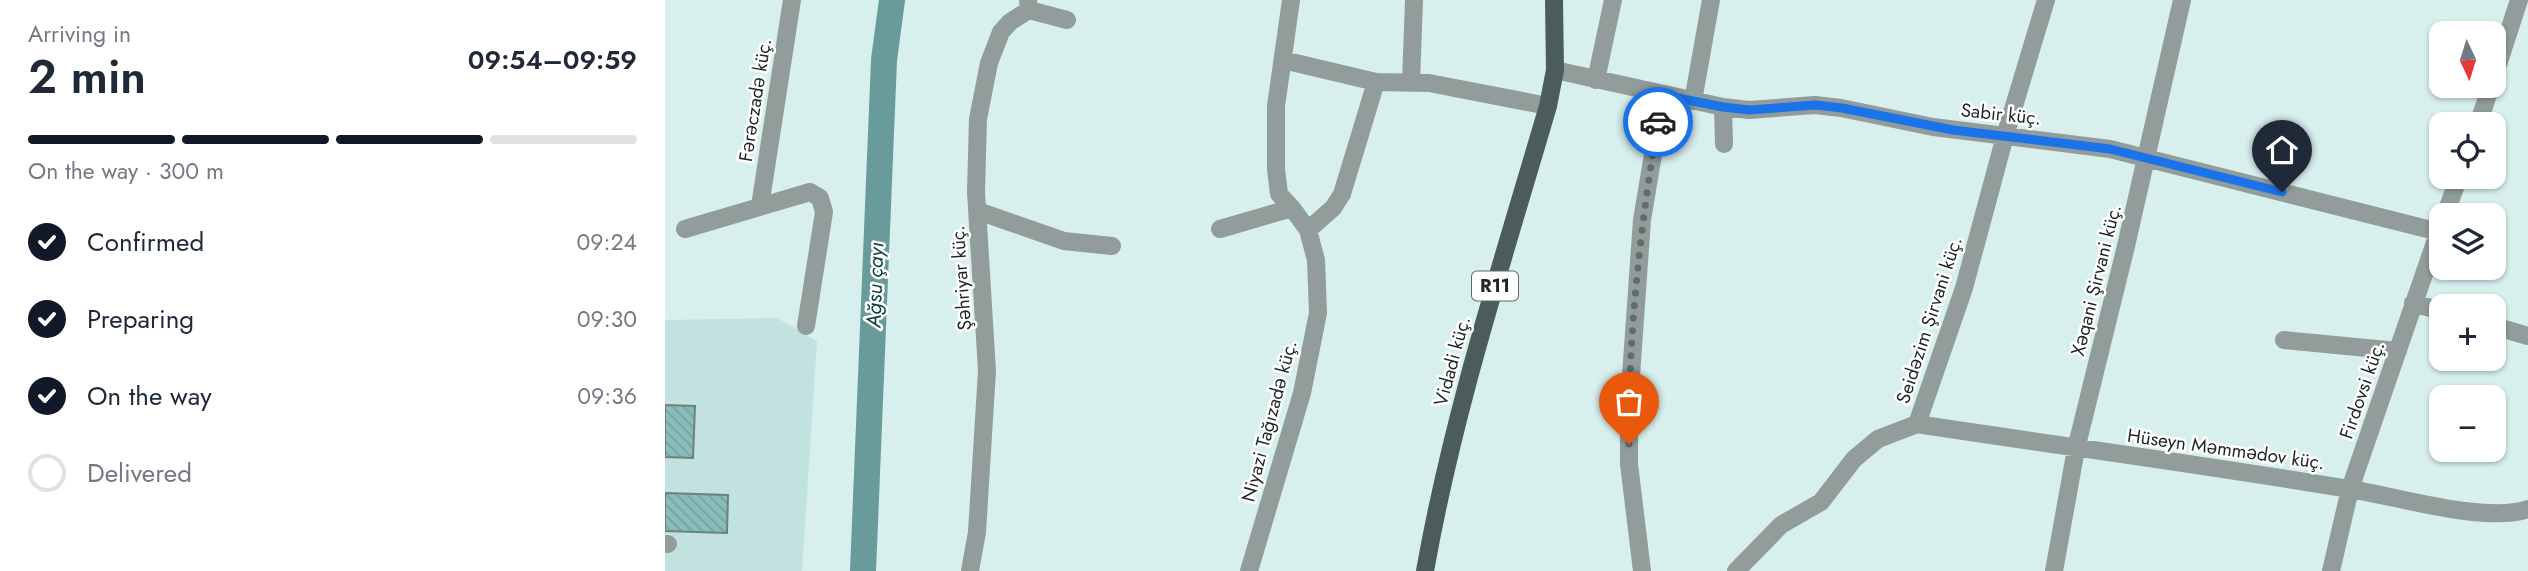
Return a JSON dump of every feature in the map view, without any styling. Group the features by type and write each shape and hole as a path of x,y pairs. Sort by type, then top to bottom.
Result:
{"main road":[{"name":"Vidadi küç.","path":"1425,571 1436,507 1466,388 1548,106 1555,70 1554,0"}],"street":[{"name":"Fərəczadə küç.","path":"760,206 792,0"},
{"name":"Niyazi Tağızadə küç.","path":"1249,571 1302,393 1318,313 1316,260 1308,230 1279,194 1276,169 1276,106 1291,0"},
{"path":"1411,83 1414,0"},
{"path":"1596,80 1613,0"},
{"path":"1693,101 1711,0"},
{"name":"Seidəzim Şirvani küç.","path":"1736,571 1781,525 1821,502 1854,459 1878,439 1917,424 1964,288 2005,136 2046,0"},
{"name":"Xəqani Şirvani küç.","path":"2054,571 2076,449 2182,0"},
{"path":"2506,40 2519,0"},
{"path":"1029,5 1067,20"},
{"name":"Şəhriyar küç.","path":"970,571 977,532 987,371 978,211 978,119 989,63 1000,32 1029,5"},
{"path":"1283,60 1376,82 1429,83 1548,106"},
{"name":"Sabir küç.","path":"1555,70 1723,107 1749,110 1815,105 1933,127 2110,149 2429,221"},
{"path":"1308,230 1333,208 1342,194 1376,82"},
{"path":"1642,571 1629,464 1629,404 1642,220 1663,95"},
{"path":"1723,107 1724,144"},
{"path":"685,229 810,192 820,198 824,212 806,326"},
{"path":"1220,229 1292,208"},
{"path":"978,211 1064,241 1112,246"},
{"name":"Firdovsi küç.","path":"2331,571 2350,489 2429,259"},
{"path":"2413,303 2429,308"},
{"path":"2506,330 2528,336"},
{"path":"2284,340 2398,351"},
{"name":"Hüseyn Məmmədov küç.","path":"1917,424 2350,489 2478,513 2506,513 2528,509"}],"shaded area":[{"path":"777,318 817,341 802,571 665,571 665,320"}],"building":[{"path":"665,405 695,406 693,458 665,457"},
{"path":"665,493 728,495 727,533 665,531"}],"waterway":[{"name":"Ağsu çayı","path":"863,571 884,60 892,0"}],"way so far":[{"path":"1629,444 1629,404 1642,220 1658,122"}],"route":[{"path":"1658,122 1663,95 1749,110 1815,105 1842,108 1933,127 2110,149 2282,192"}]}
